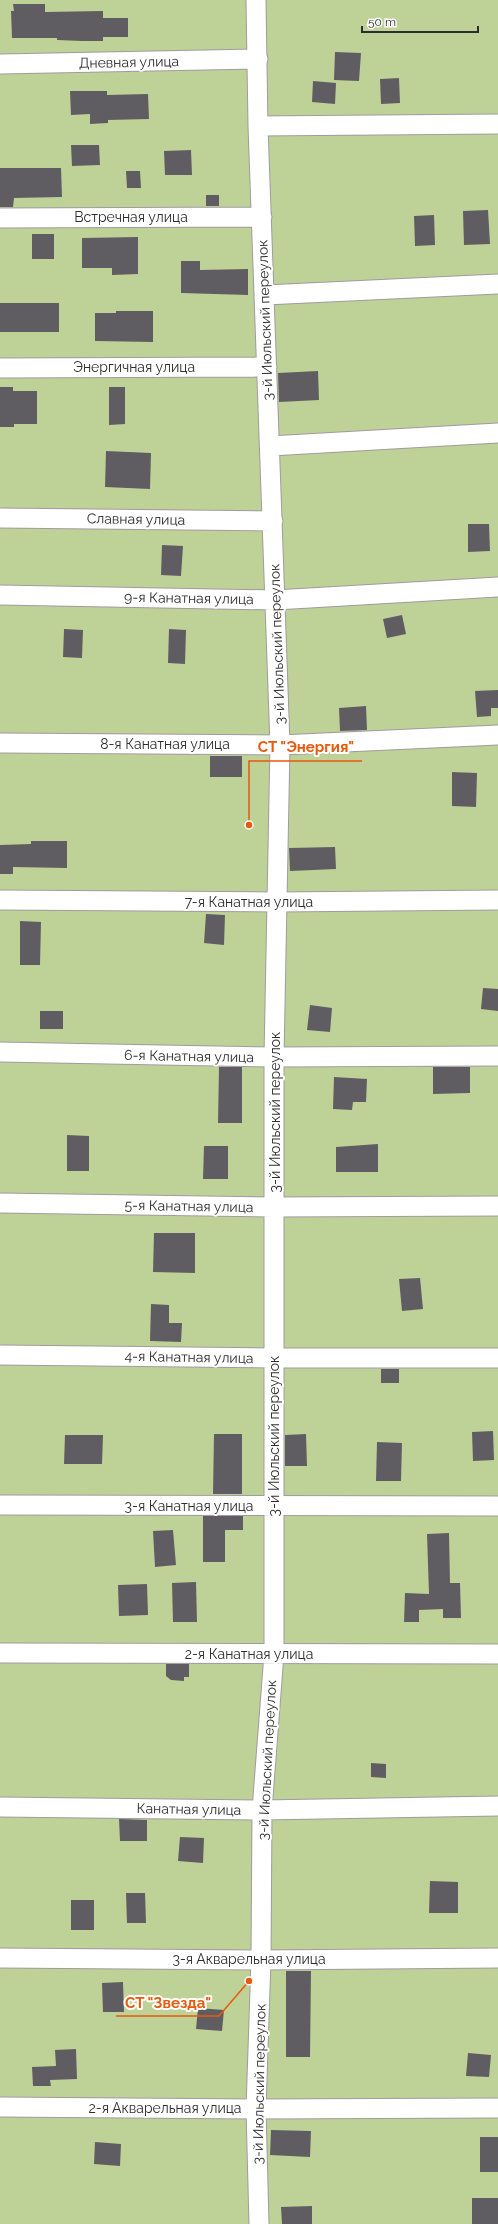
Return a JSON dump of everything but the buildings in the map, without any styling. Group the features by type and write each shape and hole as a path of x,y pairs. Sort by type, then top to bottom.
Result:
{"street":[{"name":"3-й Июльский переулок","path":"256,0 258,126 280,745 274,1057 274,1654 262,1810 261,1960 256,2109 259,2224"},
{"name":"Дневная улица","path":"0,64 258,59"},
{"path":"258,126 498,124"},
{"name":"Встречная улица","path":"0,218 262,217"},
{"path":"265,295 498,284"},
{"name":"Энергичная улица","path":"0,368 267,367"},
{"path":"270,446 498,433"},
{"name":"Славная улица","path":"0,518 273,521"},
{"name":"9-я Канатная улица","path":"0,595 276,600 498,587"},
{"name":"8-я Канатная улица","path":"0,743 280,745 498,735"},
{"name":"7-я Канатная улица","path":"0,900 276,902 498,900"},
{"name":"6-я Канатная улица","path":"0,1052 274,1057 498,1056"},
{"name":"5-я Канатная улица","path":"0,1203 274,1207 498,1206"},
{"name":"4-я Канатная улица","path":"0,1354 274,1358 498,1358"},
{"name":"3-я Канатная улица","path":"0,1505 498,1506"},
{"name":"2-я Канатная улица","path":"0,1653 498,1654"},
{"name":"Канатная улица","path":"0,1807 262,1810 498,1806"},
{"name":"3-я Акварельная улица","path":"0,1958 261,1960 498,1958"},
{"name":"2-я Акварельная улица","path":"0,2107 256,2109 498,2108"}],"green space":[{"path":"0,0 498,0 498,2224 0,2224"}],"place":[{"name":"СТ \"Энергия\"","path":"249,825"},
{"name":"СТ \"Звезда\"","path":"249,1981"}]}
